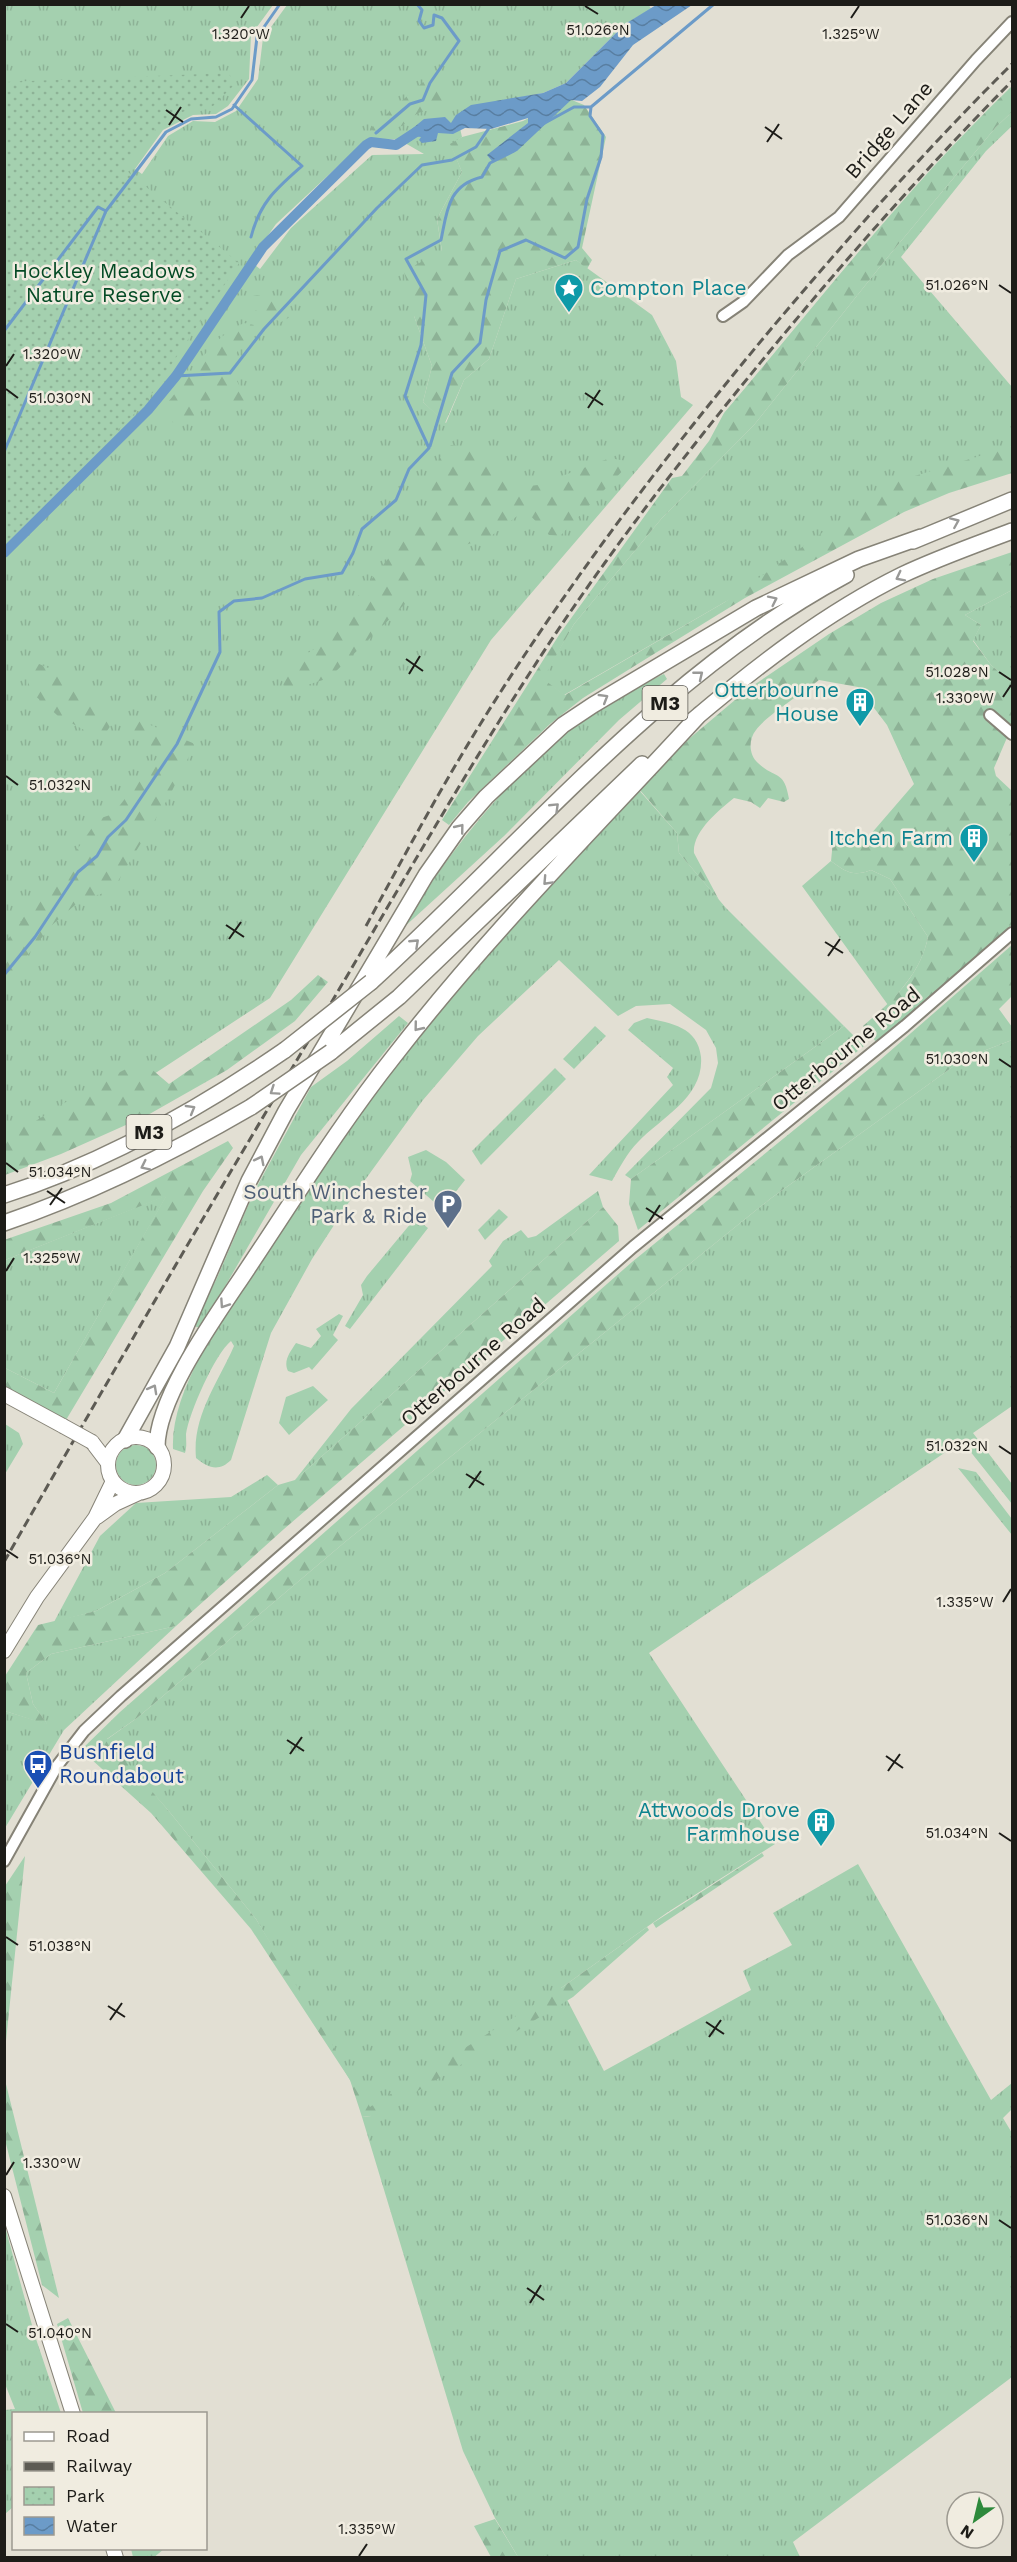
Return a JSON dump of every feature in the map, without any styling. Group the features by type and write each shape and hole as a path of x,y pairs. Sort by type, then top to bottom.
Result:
{"highway":[{"name":"M3","path":"122,1441 177,1347 249,1181 286,1111 426,875 459,828 486,797 563,725 756,608 859,559 1012,500"},
{"name":"M3","path":"4,1223 110,1183 177,1150 252,1107 331,1052 399,997 591,812 700,714 770,657 831,615 901,575 959,550 1012,531"},
{"name":"M3","path":"4,1195 79,1166 147,1133 234,1084 285,1050 371,982 629,736 694,679 774,620 827,586 921,537"},
{"name":"M3","path":"156,1447 160,1420 168,1399 215,1317 367,1092 424,1019 497,935 700,714"}],"main road":[{"path":"4,1394 92,1442 108,1463 112,1480 124,1491 139,1493"},
{"path":"92,1442 138,1438 156,1447 163,1459 163,1473 152,1488 115,1504 95,1518"},
{"path":"108,1463 110,1455 122,1441"},
{"path":"4,1651 37,1597 95,1518 112,1480"},
{"path":"4,2196 72,2412"}],"street":[{"name":"Bridge Lane","path":"723,316 743,303 789,255 839,217 1012,22"},
{"path":"990,716 1012,734"},
{"name":"Otterbourne Road","path":"4,1861 57,1766 84,1731 113,1703 633,1247 905,1026 1012,933"}],"green space":[{"path":"5,5 273,5 251,35 249,79 228,106 216,114 193,115 163,130 135,169 142,174 168,136 193,121 215,122 236,111 258,79 263,38 287,5 649,5 651,9 625,24 566,83 543,93 496,102 457,115 462,137 451,145 462,172 437,219 442,252 414,316 432,366 423,402 446,423 464,380 489,359 516,279 576,260 652,315 676,361 681,397 693,405 491,640 270,998 67,1131 5,1144","holes":["398,139 424,154 372,155 291,228 260,269 250,261 276,224 365,141"]},
{"name":"Hockley Meadows Nature Reserve","path":"228,73 236,83 213,106 184,111 172,117 151,134 123,168 239,263 147,401 5,543 5,82"},
{"path":"431,75 449,100 446,105 418,113 402,126 376,133 370,129"},
{"path":"1012,86 1012,112 996,127 887,258 754,425 662,518 574,624 543,679 565,695 725,602 892,483 1012,446 1012,473 949,493 904,512 745,598 583,698 550,724 468,802 449,825 442,820 559,635 672,478 682,476 709,441 724,413 900,205 973,124"},
{"path":"567,98 584,105 606,137 582,248 592,260 587,269 576,260 516,279 489,359 464,380 445,423 423,402 432,366 414,316 404,271 442,251 437,219 462,172 450,144 462,137 523,121"},
{"path":"1012,112 1012,126 986,151 901,257 1012,387 1012,446 725,602 564,695 542,679 574,624 662,518 754,425 887,258 996,127"},
{"path":"257,295 270,298 290,312 290,317 281,322 255,310 248,303 249,297"},
{"path":"244,323 254,325 229,365 246,399 244,409 233,410 211,399 192,421 181,424 165,419 162,409 199,361 220,339"},
{"path":"451,445 471,450 489,459 520,487 538,485 610,458 631,462 560,536 549,535 525,510 491,536 449,551 406,603 329,678 285,692 280,670 316,648 426,512 439,459"},
{"path":"1012,552 1012,590 965,615 981,625 973,641 991,665 1012,683 1012,726 994,768 996,776 1012,791 1012,925 962,972 877,1043 863,1026 894,997 912,976 919,964 928,937 890,879 871,870 859,873 850,872 831,861 834,831 870,835 914,784 887,725 858,687 819,680 776,711 753,734 751,752 755,760 782,779 789,799 784,802 768,798 760,808 751,802 734,798 714,815 697,837 694,853 719,900 679,853 677,833 639,789 690,738 748,689 829,634 881,603 933,579"},
{"path":"1012,590 1012,683 991,665 973,640 981,625 965,615"},
{"path":"37,663 55,671 115,719 107,731 84,730 57,715 32,693 23,668"},
{"path":"664,674 667,679 619,720 504,836 402,929 469,832 523,771 583,719 615,698"},
{"path":"134,718 195,744 170,795 112,891 82,899 52,925 5,983 5,942 40,891 57,879 98,819 113,814 160,754 130,727"},
{"path":"638,789 677,833 679,853 726,908 844,1026 631,1179 625,1175 711,1088 718,1063 716,1048 706,1030 670,1004 636,1006 618,1016 559,960 478,1036 423,1100 349,1202 312,1259 271,1333 231,1460 218,1467 205,1464 196,1458 196,1443 207,1400 234,1346 231,1341 218,1358 197,1399 186,1434 185,1453 173,1449 175,1425 182,1399 192,1372 206,1346 237,1295 360,1113 434,1015"},
{"path":"831,861 850,872 859,873 871,870 890,879 928,937 918,965 888,1005 802,886"},
{"path":"1012,945 1012,996 999,1009 1012,1027 1012,1040 965,1058 770,1199 345,1542 137,1718 107,1739 256,1919 370,2107 561,1988 647,1927 649,1930 573,1997 378,2115 362,2117 350,2080 251,1929 151,1813 81,1750 120,1712 632,1262 880,1060"},
{"path":"318,975 328,982 295,1021 227,1070 146,1116 61,1154 5,1175 5,1128 34,1122 90,1087 142,1061 169,1084 291,1000"},
{"path":"399,1016 408,1023 301,1155 201,1328 193,1326 217,1278 254,1192 311,1087 347,1061"},
{"path":"647,1018 682,1028 695,1039 701,1057 696,1084 680,1105 634,1146 612,1181 589,1175 673,1085 667,1077 673,1068 628,1030 634,1023"},
{"path":"595,1026 606,1036 574,1069 563,1059"},
{"path":"844,1026 864,1046 638,1230 629,1204 631,1179"},
{"path":"1012,1040 1012,1406 973,1433 1012,1484 1012,1504 962,1441 649,1653 775,1844 668,1912 561,1988 604,2071 751,1990 743,1971 792,1945 773,1913 858,1864 991,2100 1012,2083 1012,2109 1003,2118 1012,2133 1012,2377 793,2542 800,2557 518,2557 495,2518 463,2451 362,2117 371,2116 256,1919 168,1810 106,1740 137,1718 345,1542 770,1199 965,1058"},
{"path":"555,1068 566,1079 481,1165 472,1151"},
{"path":"228,1141 233,1148 203,1191 66,1420 5,1387 5,1368 54,1393 166,1196 5,1260 4,1240 111,1203"},
{"path":"426,1150 446,1162 465,1180 442,1209 410,1181 412,1174 408,1157"},
{"path":"598,1191 603,1207 295,1480 351,1409 492,1266 489,1261 503,1241 521,1230 528,1238 536,1236"},
{"path":"167,1195 54,1393 5,1368 5,1260"},
{"path":"603,1207 618,1226 619,1241 284,1529 176,1626 51,1654 26,1673 33,1704 48,1725 5,1711 5,1676 38,1625 96,1611 165,1573 278,1485 295,1480"},
{"path":"499,1209 508,1217 485,1240 478,1230"},
{"path":"419,1221 428,1228 350,1329 345,1326 363,1295 361,1285 367,1276 412,1222"},
{"path":"339,1314 343,1316 333,1335 338,1340 312,1370 309,1367 294,1373 288,1371 287,1360 296,1343 311,1348 321,1336 316,1329"},
{"path":"313,1386 328,1400 289,1435 279,1423 286,1397"},
{"path":"5,1424 19,1433 23,1444 5,1474"},
{"path":"136,1445 150,1451 156,1465 150,1479 136,1485 122,1479 116,1465 122,1451"},
{"path":"958,1468 976,1472 1012,1519 1012,1535"},
{"path":"267,1475 278,1485 165,1573 96,1611 54,1622 100,1536 136,1503 231,1497"},
{"path":"176,1626 64,1730 5,1828 5,1711 47,1724 33,1704 26,1673 51,1654"},
{"path":"762,1853 764,1856 656,1928 653,1923"},
{"path":"25,1856 5,2051 5,1886"},
{"path":"5,2080 59,2298 42,2285 5,2140"},
{"path":"4,2223 35,2336 61,2412 12,2412 12,2508 5,2514 5,2410 15,2409 5,2384"},
{"path":"68,2318 115,2412 83,2412 57,2324"},
{"path":"495,2519 518,2557 491,2557 474,2526"},
{"path":"131,2550 163,2550 153,2558 133,2557"}],"water":[{"path":"656,5 692,5 633,45 600,87 582,101 571,100 517,151 492,161 487,155 528,123 528,118 491,129 465,128 453,134 438,133 436,141 422,143 419,140 421,137 413,136 411,141 407,133 424,119 445,117 451,123 456,115 471,105 543,93 566,83 625,24"}],"waterway":[{"path":"4,452 106,211 166,132 191,119 216,117 232,109 252,80 257,37 280,4"},
{"path":"376,133 410,104 423,100 430,83 459,41 442,18 434,15 433,25 424,28 419,21 422,10 417,4"},
{"path":"543,124 574,107 591,107 714,4"},
{"path":"234,105 302,166 264,205 251,237"},
{"path":"430,446 452,373 480,343 486,300 500,251 526,240 565,258 578,247 587,199 601,157 603,135 590,116 591,107"},
{"path":"176,376 230,373 264,329 377,208 422,165 452,160 476,147 489,128"},
{"path":"4,553 148,410 176,376 263,247 366,145 371,142 396,145 419,130"},
{"path":"4,975 35,937 78,872 97,856 108,837 126,820 177,744 220,652 219,612 234,601 262,598 305,579 342,573 362,529 396,500 409,469 429,448 405,396 421,345 426,295 406,259 441,240 451,201 462,186 482,177 490,163 514,151"},
{"path":"4,331 98,207 106,211"}],"railway":[{"path":"366,926 436,798 481,723 548,621 619,521 693,424 800,295 919,161 1012,64"},
{"path":"4,1562 164,1284 429,837 506,710 587,587 644,509 765,357 886,216 1012,81"}],"place":[{"name":"Compton Place","path":"569,314"},
{"name":"Otterbourne House","path":"860,728"},
{"name":"Itchen Farm","path":"974,864"},
{"name":"South Winchester Park & Ride","path":"448,1230"},
{"name":"Bushfield Roundabout","path":"38,1790"},
{"name":"Attwoods Drove Farmhouse","path":"821,1848"}]}
